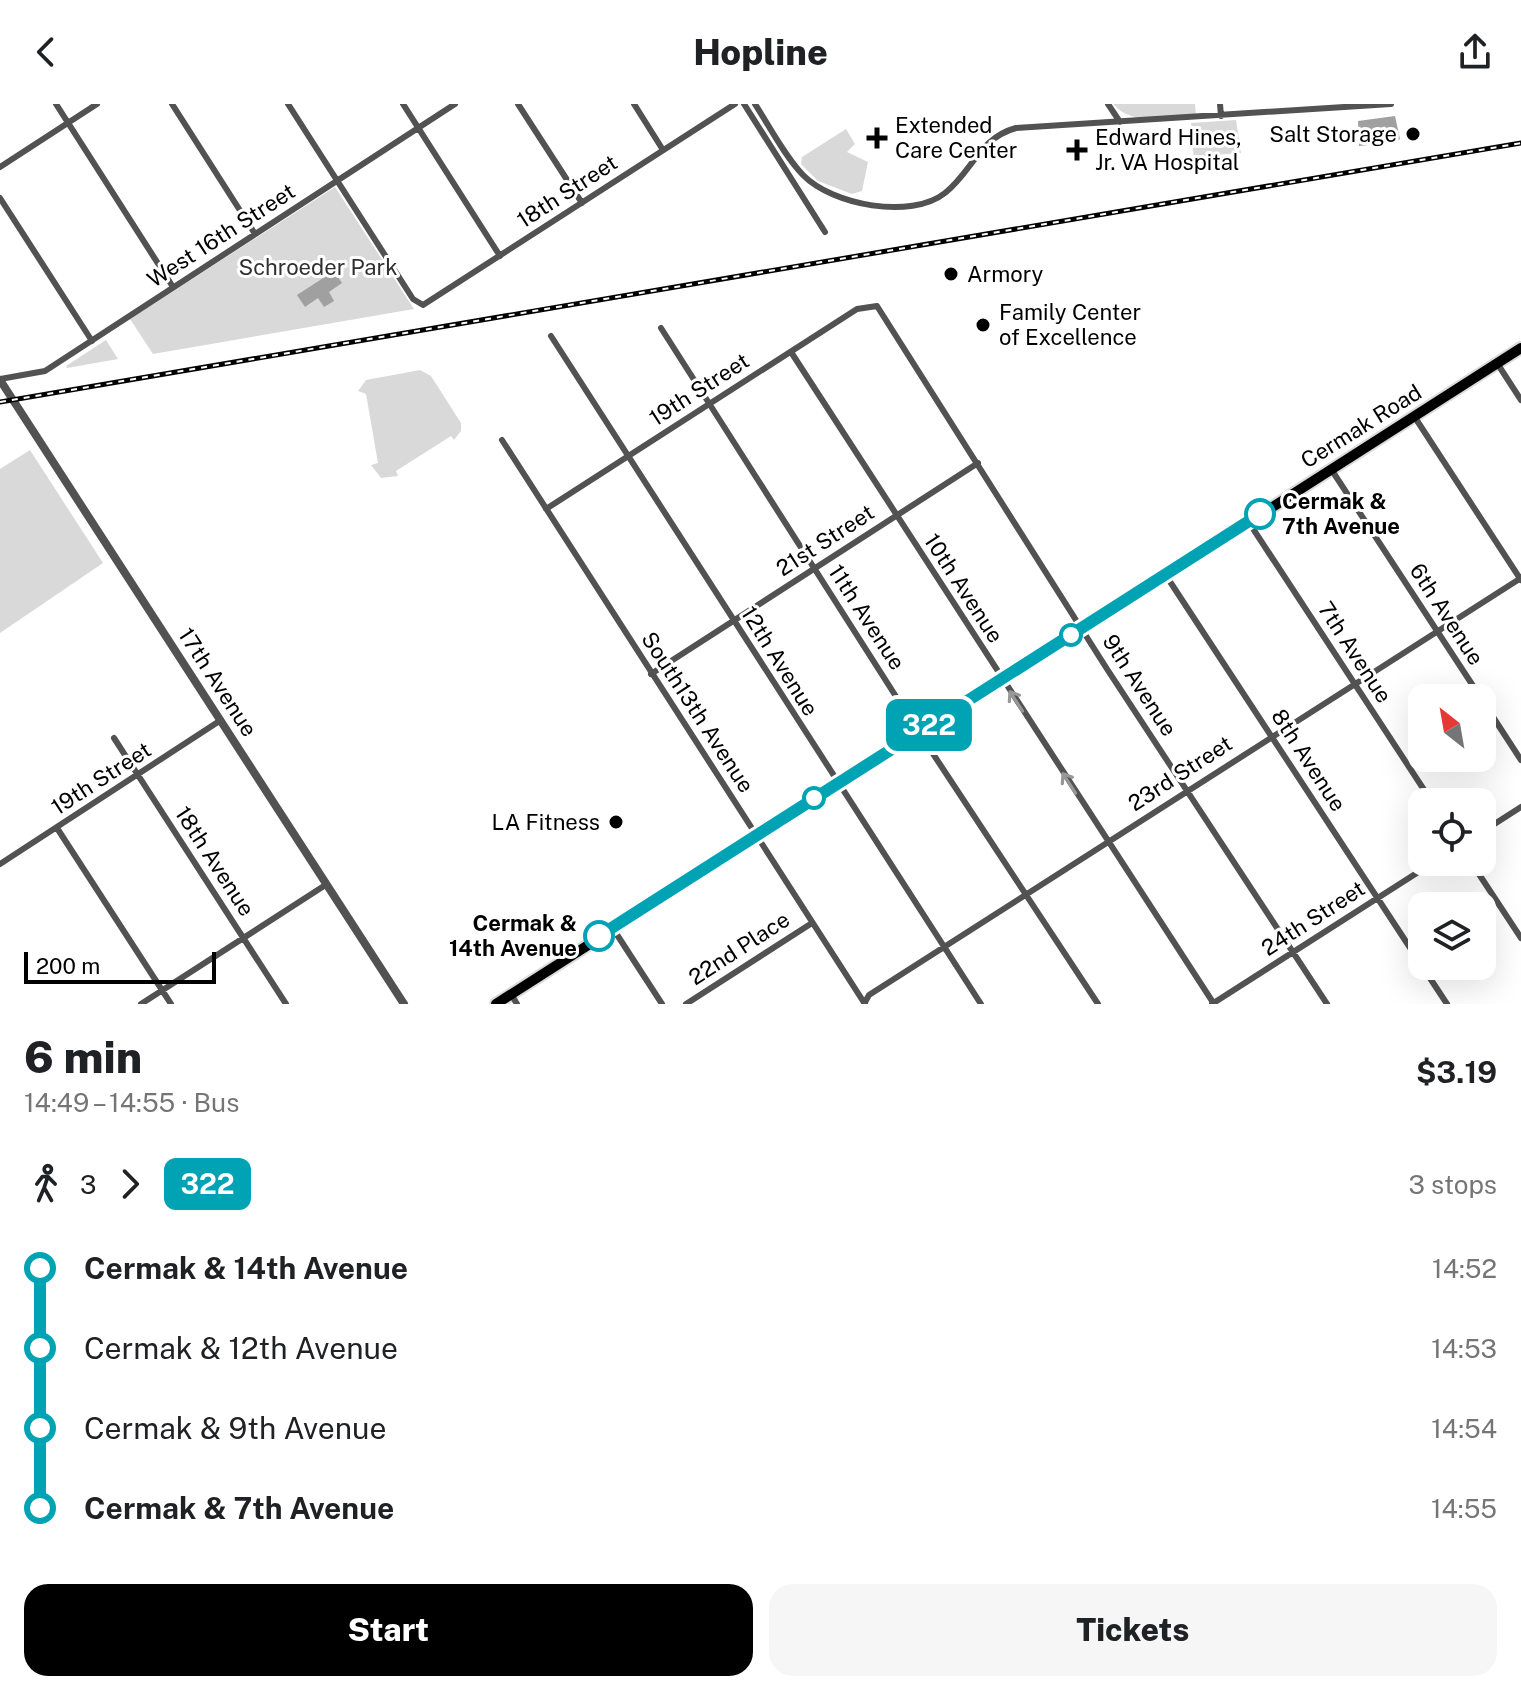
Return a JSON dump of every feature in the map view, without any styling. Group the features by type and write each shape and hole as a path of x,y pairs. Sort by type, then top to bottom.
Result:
{"main road":[{"name":"Cermak Road","path":"496,1004 918,731 1521,348"}],"street":[{"path":"56,104 173,287"},
{"path":"0,167 97,104"},
{"path":"172,104 255,234"},
{"path":"288,104 337,181"},
{"path":"403,104 500,256"},
{"name":"West 16th Street","path":"0,380 37,375 455,104"},
{"path":"518,104 582,203"},
{"path":"634,104 663,150"},
{"name":"18th Street","path":"337,181 419,305 427,303 735,104"},
{"path":"744,104 825,232"},
{"path":"755,104 795,166 816,187 843,198 907,209 945,194 983,146 1009,130 1391,104"},
{"path":"1108,104 1120,122"},
{"path":"1220,104 1221,116"},
{"path":"0,198 92,341"},
{"name":"19th Street","path":"546,509 857,309 873,305"},
{"name":"9th Avenue","path":"873,305 883,313 1327,1004"},
{"name":"11th Avenue","path":"661,328 918,731 1098,1004"},
{"name":"12th Avenue","path":"551,336 981,1004"},
{"name":"10th Avenue","path":"791,352 1213,1004"},
{"path":"1497,363 1521,400"},
{"name":"17th Avenue","path":"0,380 404,1004"},
{"path":"1414,416 1521,579"},
{"name":"South13th Avenue","path":"502,440 865,1004"},
{"name":"21st Street","path":"651,674 978,463"},
{"name":"6th Avenue","path":"1331,469 1471,684"},
{"name":"7th Avenue","path":"1248,521 1423,788"},
{"name":"8th Avenue","path":"1165,574 1408,944"},
{"name":"23rd Street","path":"865,1004 869,995 1521,579"},
{"name":"19th Street","path":"0,864 221,720"},
{"name":"6th Avenue","path":"1496,722 1521,760"},
{"name":"18th Avenue","path":"114,738 286,1004"},
{"path":"1496,823 1521,807"},
{"path":"57,828 171,1004"},
{"name":"24th Street","path":"1213,1004 1412,876"},
{"path":"1480,876 1521,938"},
{"path":"141,1004 327,884"},
{"name":"22nd Place","path":"686,1004 812,923"},
{"path":"612,927 662,1004"},
{"name":"8th Avenue","path":"1431,980 1447,1004"},
{"path":"511,994 517,1004"}],"green space":[{"path":"1113,104 1195,104 1196,116 1141,118 1130,116"},
{"path":"1236,120 1241,153 1215,155 1215,161 1194,162 1191,123"},
{"path":"846,129 855,144 847,152 868,162 862,191 852,194 818,181 801,164 802,157"},
{"name":"Schroeder Park","path":"335,187 414,309 153,354 130,319"},
{"path":"106,340 118,359 67,368 66,366"},
{"path":"420,370 431,376 461,423 461,431 454,440 451,436 396,471 398,476 381,478 371,465 378,463 366,394 358,391 366,380"},
{"path":"30,450 103,563 0,633 0,469"}],"shaded area":[{"path":"1395,116 1400,139 1359,146 1358,121"},
{"path":"334,271 342,283 329,292 334,301 324,307 318,298 305,307 297,295"}],"railway":[{"path":"0,402 1521,143"}],"bus line":[{"name":"322","path":"599,936 1260,514"}],"place":[{"name":"Salt Storage","path":"1413,134"},
{"name":"Extended Care Center","path":"877,138"},
{"name":"Edward Hines, Jr. VA Hospital","path":"1077,150"},
{"name":"Armory","path":"951,274"},
{"name":"Family Center of Excellence","path":"983,325"},
{"name":"Cermak & 7th Avenue","path":"1260,514"},
{"name":"LA Fitness","path":"616,822"},
{"name":"Cermak & 14th Avenue","path":"599,936"}]}
